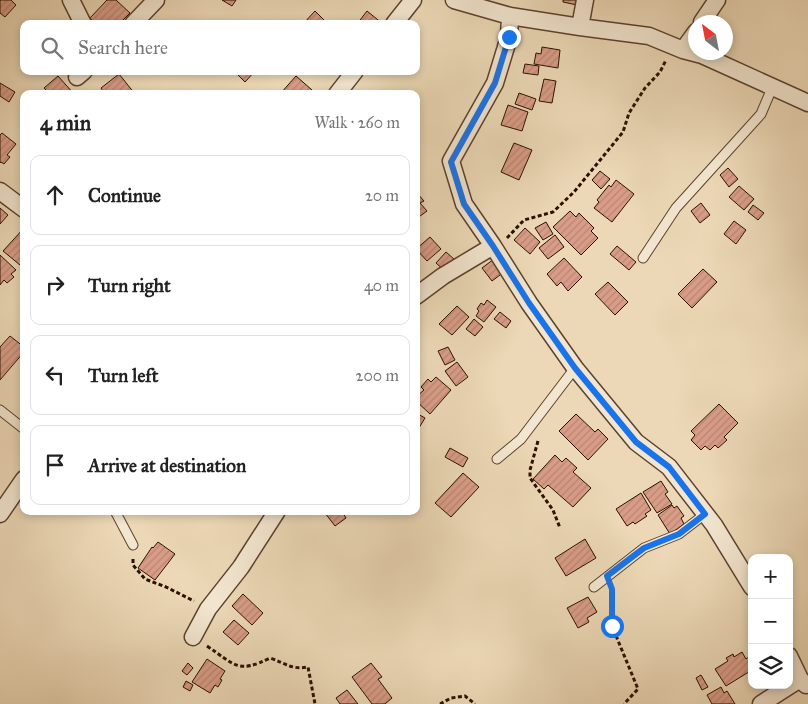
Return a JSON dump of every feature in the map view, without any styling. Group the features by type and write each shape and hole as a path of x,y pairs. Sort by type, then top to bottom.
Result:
{"street":[{"path":"71,0 81,20"},
{"path":"137,20 156,0"},
{"path":"397,20 413,0"},
{"path":"454,0 510,16 649,36 678,48 702,55 808,103"},
{"path":"580,27 585,0"},
{"path":"707,15 717,0"},
{"path":"510,16 509,37 495,83 451,162 464,204 529,303 575,368 636,442 669,467 714,525 748,580"},
{"path":"678,48 688,39"},
{"path":"340,90 352,75"},
{"path":"0,191 20,206"},
{"path":"420,293 443,276 493,246"},
{"path":"0,514 20,485"},
{"path":"193,637 208,609 241,567 274,515"},
{"path":"762,704 804,683 793,663"}],"lane":[{"path":"643,258 676,208 761,114 772,88"},
{"path":"497,459 520,439 540,416 575,368"},
{"path":"0,410 20,426"},
{"path":"594,587 644,548 679,534 705,514"},
{"path":"117,515 133,545"}],"path":[{"path":"493,246 502,243 524,220 553,212 574,192 623,132 628,113 645,88 678,48"},
{"path":"540,416 538,441 530,470 530,478 553,510 560,528"},
{"path":"133,545 133,565 145,579 188,597 208,609"},
{"path":"607,576 612,589 612,626 638,689 624,704"},
{"path":"193,637 233,664 241,667 256,665 270,658 292,668 308,667 315,704"},
{"path":"440,704 451,698 465,696 475,704"}],"building":[{"path":"0,0 11,0 16,5 5,17 0,13"},
{"path":"107,0 116,0 130,13 123,20 92,20 90,18"},
{"path":"222,0 236,0 232,6"},
{"path":"563,0 578,0 577,5 563,2"},
{"path":"315,11 324,20 307,20"},
{"path":"367,11 378,20 360,20"},
{"path":"542,47 560,50 558,68 534,64 536,53 541,54"},
{"path":"525,64 539,66 538,75 523,73"},
{"path":"120,75 132,90 102,90 101,88"},
{"path":"238,75 251,75 245,82"},
{"path":"58,76 70,90 46,90 44,88"},
{"path":"296,76 312,90 284,90"},
{"path":"544,79 556,81 552,103 539,101"},
{"path":"0,83 15,92 9,102 0,96"},
{"path":"519,93 536,99 532,110 515,104"},
{"path":"508,105 528,112 522,131 501,125"},
{"path":"2,133 16,144 7,155 10,157 4,164 0,163 0,135"},
{"path":"514,143 532,150 519,180 501,172"},
{"path":"728,168 738,179 729,187 720,175"},
{"path":"600,171 610,179 601,189 592,180"},
{"path":"616,180 634,194 612,222 594,208 599,202 597,200 609,185 611,187"},
{"path":"739,186 754,199 744,210 729,197"},
{"path":"420,203 427,211 420,216"},
{"path":"701,203 710,215 700,223 691,211"},
{"path":"753,205 764,213 758,220 748,212"},
{"path":"0,208 8,215 0,224"},
{"path":"570,211 576,217 579,213 594,228 591,231 598,238 581,255 553,227"},
{"path":"734,221 746,230 736,244 724,234"},
{"path":"546,222 553,234 543,240 535,228"},
{"path":"525,228 540,242 530,254 514,240"},
{"path":"20,232 20,265 3,251"},
{"path":"555,235 564,247 548,259 539,248"},
{"path":"430,237 441,249 427,261 420,253 420,246"},
{"path":"617,246 636,262 629,270 610,254"},
{"path":"446,252 455,260 445,271 436,263"},
{"path":"0,255 16,270 11,274 14,277 7,283 4,280 0,285"},
{"path":"564,258 582,277 568,291 561,282 557,286 547,274"},
{"path":"494,259 504,272 492,281 482,268"},
{"path":"703,269 717,282 692,308 678,294"},
{"path":"608,282 628,302 615,315 595,294"},
{"path":"487,300 496,307 484,322 476,316 479,311 477,309 481,303 484,305"},
{"path":"457,306 469,317 452,335 439,324"},
{"path":"500,312 511,321 506,328 494,319"},
{"path":"474,319 483,327 475,336 466,329"},
{"path":"10,336 20,344 20,357 0,380 0,347"},
{"path":"448,347 455,360 445,365 438,351"},
{"path":"457,362 468,377 456,386 445,371"},
{"path":"436,377 451,390 430,414 420,405 420,394 424,390 421,387 428,379 431,382"},
{"path":"719,404 738,423 724,437 727,440 718,448 715,445 710,450 705,446 701,450 691,440 695,435 691,431"},
{"path":"576,414 595,432 598,429 608,439 588,460 559,431"},
{"path":"420,415 425,418 420,426"},
{"path":"450,448 468,458 463,467 445,457"},
{"path":"555,455 562,462 566,458 577,468 573,472 591,488 573,507 548,485 544,489 533,479"},
{"path":"463,473 479,487 451,517 435,503"},
{"path":"661,481 668,492 665,494 672,504 657,513 643,492"},
{"path":"641,493 651,510 645,514 647,516 635,524 633,522 627,526 616,509"},
{"path":"672,505 674,508 677,506 684,516 681,518 684,524 670,534 658,515"},
{"path":"327,515 344,515 346,518 335,526"},
{"path":"585,539 596,558 566,576 555,558"},
{"path":"158,542 175,554 155,580 138,568 152,547"},
{"path":"243,594 263,613 252,625 232,606"},
{"path":"588,597 597,612 587,618 589,622 578,628 567,608"},
{"path":"234,620 249,633 238,645 223,632"},
{"path":"742,652 746,659 748,658 748,672 726,686 715,669 728,661 726,658 733,654 734,657"},
{"path":"207,659 225,671 218,687 215,685 210,693 192,682"},
{"path":"188,663 193,668 187,675 182,671"},
{"path":"371,663 382,677 378,679 392,698 385,704 372,704 352,677"},
{"path":"701,675 708,687 702,690 696,678"},
{"path":"186,681 193,685 190,691 183,687"},
{"path":"721,687 724,693 727,691 735,704 712,704 707,695"},
{"path":"347,690 358,704 340,704 336,698"}],"route":[{"path":"509,37 495,83 451,162 464,204 529,303 575,368 636,442 669,467 705,514 679,534 644,548 607,576 612,589 612,626"}]}
